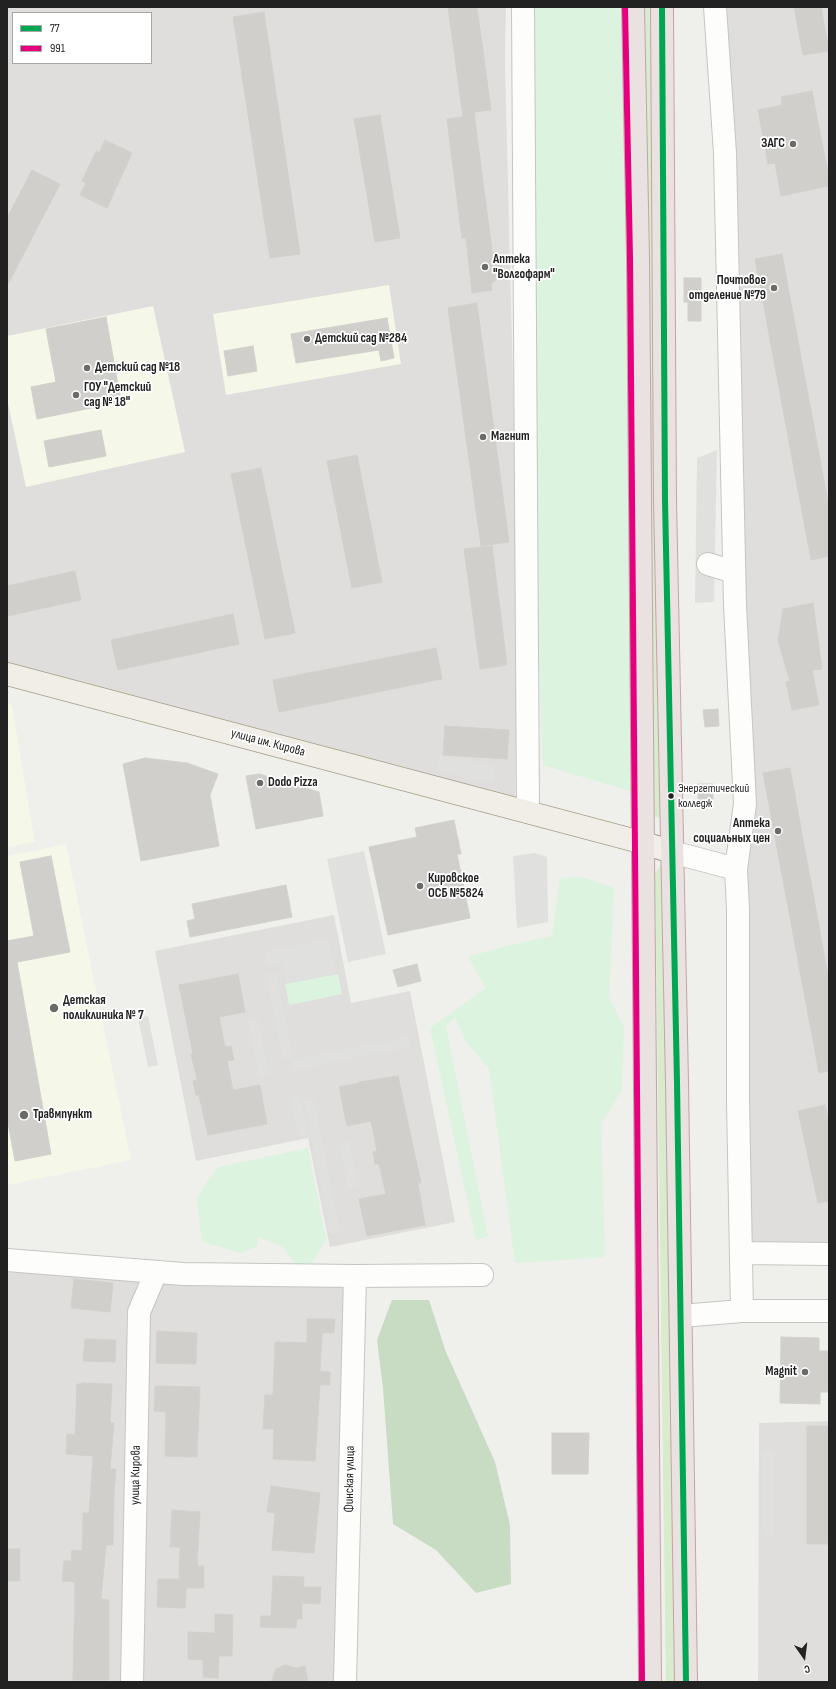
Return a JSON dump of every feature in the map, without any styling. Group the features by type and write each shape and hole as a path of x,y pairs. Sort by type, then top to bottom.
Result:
{"highway":[{"path":"632,7 638,258 650,1682"},
{"path":"662,7 665,492 681,1316 686,1682"}],"main road":[{"name":"улица им. Кирова","path":"7,674 644,843 672,852"}],"street":[{"path":"523,7 528,812"},
{"path":"714,7 725,153 734,572 745,804 736,869 738,909 738,1109 742,1312"},
{"path":"708,564 734,572"},
{"path":"672,852 736,869"},
{"path":"742,1253 829,1254"},
{"path":"7,1260 183,1274 355,1276 482,1275"},
{"name":"улица Кирова","path":"132,1682 139,1312 156,1272"},
{"name":"Финская улица","path":"345,1682 355,1276"},
{"path":"681,1316 742,1312 829,1311"}],"shaded area":[{"path":"7,7 506,7 505,64 518,583 515,805 7,664"},
{"path":"723,7 829,7 829,1244 748,1249"},
{"name":"Детский сад №284","path":"389,285 401,364 226,395 213,314"},
{"name":"Детский сад №18","path":"153,306 185,452 26,487 7,399 7,336"},
{"path":"717,450 714,602 695,603 697,458"},
{"path":"7,704 12,705 35,842 7,847"},
{"path":"440,755 496,767 493,783 436,771"},
{"name":"Детская поликлиника № 7","path":"66,844 131,1160 7,1185 7,856"},
{"path":"364,851 386,954 348,962 327,859"},
{"path":"535,853 547,857 548,922 517,928 513,856"},
{"path":"334,915 351,1003 410,991 455,1222 330,1247 308,1138 196,1161 155,951"},
{"path":"329,939 336,973 286,983 282,963 267,965 265,952"},
{"path":"276,973 293,1057 283,1059 266,975"},
{"path":"148,1016 158,1065 148,1067 138,1018"},
{"path":"258,1020 269,1074 259,1076 248,1021"},
{"path":"409,1037 411,1046 293,1070 291,1060"},
{"path":"300,1095 308,1135 298,1137 290,1097"},
{"path":"314,1099 340,1232 330,1234 304,1101"},
{"path":"349,1141 358,1186 348,1188 339,1143"},
{"path":"7,1272 196,1280 347,1276 336,1682 7,1682"},
{"path":"829,1421 829,1682 758,1682 759,1423"},
{"path":"763,1450 773,1450 774,1535 763,1535"}],"green space":[{"path":"530,7 620,7 624,97 626,345 633,792 543,765 537,613 537,458"},
{"path":"642,7 651,7 662,818 654,817 653,808"},
{"path":"660,866 666,872 677,1682 666,1682 655,873"},
{"path":"582,877 614,888 609,998 624,1027 622,1091 601,1123 605,1257 515,1263 489,1068 466,1042 455,1017 446,1026 488,1236 476,1240 430,1028 486,988 468,957 506,946 552,936 560,878"},
{"path":"338,974 342,994 289,1005 285,984"},
{"path":"308,1148 326,1239 312,1263 297,1266 283,1247 258,1237 257,1246 242,1253 202,1242 197,1199 208,1180 219,1167"},
{"path":"392,1300 429,1300 446,1352 495,1462 510,1525 511,1584 476,1593 436,1550 393,1524 383,1388 377,1340"}],"building":[{"path":"448,7 477,7 491,110 474,112 492,251 499,257 503,277 498,278 491,284 492,290 472,293 466,238 462,238 447,119 463,117"},
{"path":"794,7 821,7 829,51 803,55"},
{"path":"264,12 300,254 270,258 233,17"},
{"name":"ЗАГС","path":"812,91 829,178 829,186 781,196 775,163 768,164 758,110 782,105 781,97"},
{"path":"380,115 400,238 375,242 354,119"},
{"path":"105,140 132,153 107,208 80,195 86,183 82,181 96,151 99,153"},
{"path":"32,170 60,184 7,286 7,218"},
{"path":"782,254 829,508 829,556 811,560 755,259"},
{"path":"684,278 701,278 701,321 688,321 688,302 684,302"},
{"path":"477,303 509,542 481,546 448,308"},
{"name":"ГОУ \"Детский сад № 18\"","path":"106,317 121,402 37,419 31,387 56,382 46,329"},
{"path":"387,318 394,358 381,361 379,350 296,363 291,334"},
{"path":"253,346 257,371 228,376 224,351"},
{"path":"101,430 106,456 49,467 44,441"},
{"path":"357,455 382,582 352,588 327,461"},
{"path":"261,468 295,633 265,639 231,474"},
{"path":"492,546 507,665 480,669 464,549"},
{"path":"75,571 81,600 7,616 7,586"},
{"path":"813,603 822,669 812,670 819,705 792,710 786,682 790,681 778,641 783,609"},
{"path":"233,614 239,644 118,670 111,640"},
{"path":"436,648 442,679 279,712 273,680"},
{"path":"718,709 719,726 705,727 703,710"},
{"path":"445,726 509,730 507,759 443,755"},
{"path":"145,758 187,763 218,774 210,795 219,846 141,861 123,764"},
{"path":"790,768 829,981 829,1071 819,1073 763,773"},
{"path":"259,774 319,792 323,816 256,829 246,776"},
{"path":"698,784 713,784 713,802 698,802"},
{"name":"Кировское ОСБ №5824","path":"454,820 461,854 457,854 470,918 388,935 369,847 417,837 415,828"},
{"path":"51,856 70,952 17,962 51,1154 15,1161 7,1117 7,941 34,936 20,862"},
{"path":"286,885 292,917 190,937 187,921 195,919 192,904"},
{"path":"417,964 421,981 398,987 393,970"},
{"path":"238,974 245,1012 219,1017 225,1047 231,1046 234,1060 227,1061 233,1090 260,1085 267,1124 208,1135 199,1095 196,1095 193,1081 197,1080 179,985"},
{"path":"398,1076 421,1183 418,1183 425,1225 367,1236 359,1199 386,1194 379,1164 375,1164 373,1152 377,1151 371,1121 347,1126 339,1087 359,1082"},
{"path":"825,1105 829,1122 829,1201 818,1203 798,1111"},
{"path":"74,1279 113,1283 110,1312 71,1308"},
{"path":"307,1319 335,1319 334,1333 322,1333 320,1371 330,1372 330,1385 320,1385 315,1461 273,1459 274,1429 263,1429 265,1395 273,1395 275,1342 307,1343"},
{"path":"157,1331 197,1333 196,1364 156,1363"},
{"name":"Magnit","path":"781,1337 819,1338 819,1351 829,1351 829,1392 820,1392 820,1404 780,1403"},
{"path":"85,1339 116,1340 115,1362 83,1361"},
{"path":"77,1384 112,1384 110,1423 114,1423 110,1469 116,1469 113,1545 106,1545 101,1599 109,1600 109,1680 73,1680 75,1582 62,1581 64,1561 71,1561 72,1550 82,1551 83,1513 89,1513 93,1456 66,1454 67,1434 75,1435"},
{"path":"155,1386 200,1387 197,1457 165,1456 166,1412 154,1411"},
{"path":"807,1426 829,1426 829,1544 807,1544"},
{"path":"552,1433 589,1433 588,1474 552,1474"},
{"path":"271,1486 320,1493 314,1553 272,1550 275,1513 267,1512"},
{"path":"172,1510 200,1512 197,1566 204,1566 204,1588 186,1588 185,1608 157,1607 158,1579 179,1579 180,1547 170,1547"},
{"path":"7,1549 20,1549 20,1581 7,1581"},
{"path":"273,1576 304,1577 303,1587 321,1587 320,1604 302,1603 302,1619 297,1619 296,1628 260,1627 261,1616 271,1616"},
{"path":"215,1614 233,1615 232,1656 219,1656 218,1678 203,1677 203,1660 188,1659 188,1632 215,1633"},
{"path":"285,1665 296,1668 305,1666 308,1682 271,1682 276,1669"}],"transit line":[{"name":"991","path":"625,7 630,258 642,1682"},
{"name":"77","path":"662,7 665,500 677,1082 686,1682"}],"place":[{"name":"ЗАГС","path":"793,144"},
{"name":"Аптека \"Волгофарм\"","path":"485,267"},
{"name":"Почтовое отделение №79","path":"774,288"},
{"name":"Детский сад №284","path":"307,339"},
{"name":"Детский сад №18","path":"87,368"},
{"name":"ГОУ \"Детский сад № 18\"","path":"76,395"},
{"name":"Магнит","path":"483,437"},
{"name":"Dodo Pizza","path":"260,783"},
{"name":"Энергетический колледж","path":"671,796"},
{"name":"Аптека социальных цен","path":"778,831"},
{"name":"Кировское ОСБ №5824","path":"420,886"},
{"name":"Детская поликлиника № 7","path":"54,1008"},
{"name":"Травмпункт","path":"24,1115"},
{"name":"Magnit","path":"805,1372"}]}
